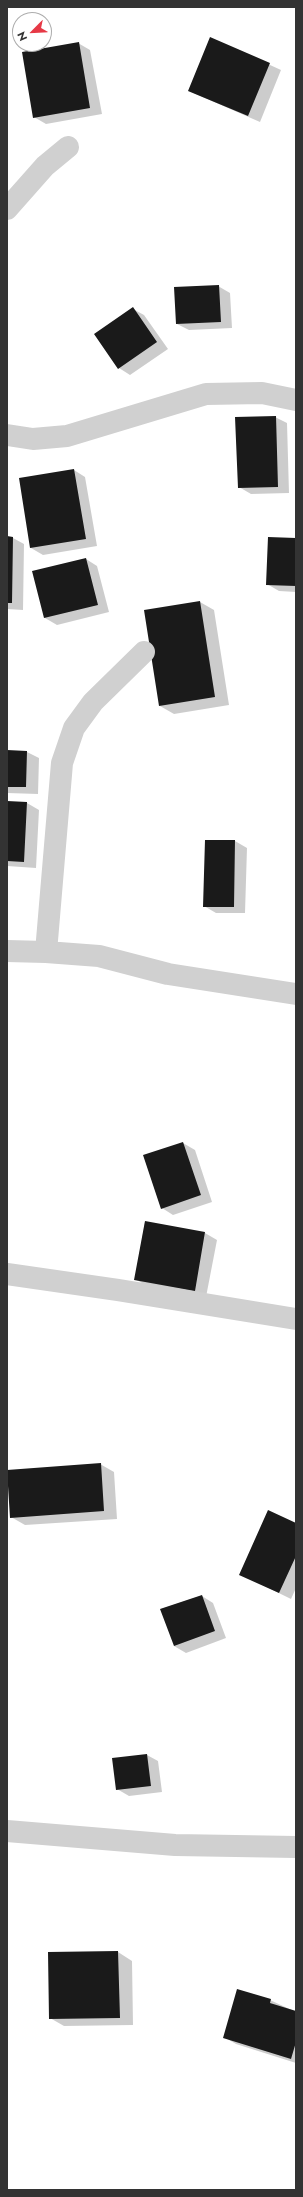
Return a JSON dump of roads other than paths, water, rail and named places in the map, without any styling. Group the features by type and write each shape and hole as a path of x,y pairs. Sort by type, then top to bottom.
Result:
{"street":[{"path":"7,208 45,166 68,147"},
{"path":"7,435 33,439 67,436 206,394 262,393 296,400"},
{"path":"46,952 62,763 74,728 93,702 144,652"},
{"path":"7,951 99,956 168,974 296,994"},
{"path":"7,1274 118,1290 296,1319"},
{"path":"7,1831 175,1845 296,1847"}]}
